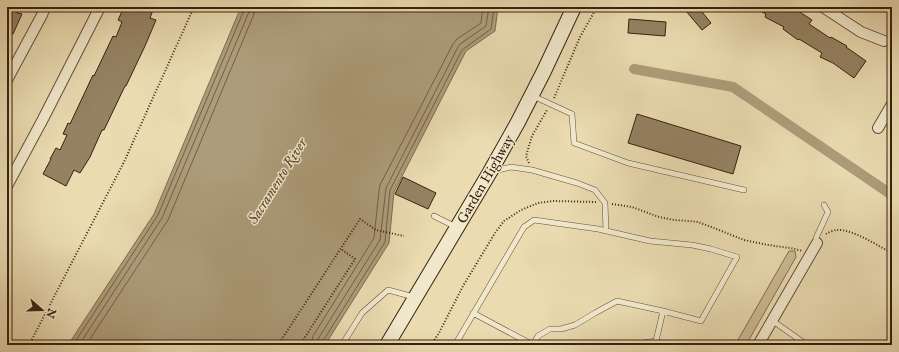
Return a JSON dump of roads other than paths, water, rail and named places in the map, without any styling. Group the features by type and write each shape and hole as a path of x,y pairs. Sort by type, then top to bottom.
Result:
{"main road":[{"name":"Garden Highway","path":"387,345 490,172 532,96 574,7"}],"street":[{"path":"7,80 11,65 42,15 45,7"},
{"path":"7,186 100,7"},
{"path":"823,7 860,32 884,41"},
{"path":"878,128 892,104"},
{"path":"758,345 816,243"}],"lane":[{"path":"532,96 572,114 574,143 628,163 744,190"},
{"path":"490,172 511,167 532,170 578,183 594,190 605,203 606,231"},
{"path":"816,243 816,238 828,212 824,205"},
{"path":"434,216 457,227"},
{"path":"455,345 473,313 524,227 534,220 606,231 650,241 692,245 737,257 701,321 663,311 617,302 575,324 561,329 550,329 538,336 533,345 473,313"},
{"path":"342,345 362,313 388,290 416,298"},
{"path":"655,343 663,311"},
{"path":"773,321 808,345"},
{"path":"886,345 892,337"},
{"path":"630,345 655,343 664,345"}],"water":[{"name":"Sacramento River","path":"241,7 498,7 495,31 466,51 394,192 389,243 325,345 68,345 154,214"}],"waterway":[{"path":"634,69 733,87 892,195"}]}
